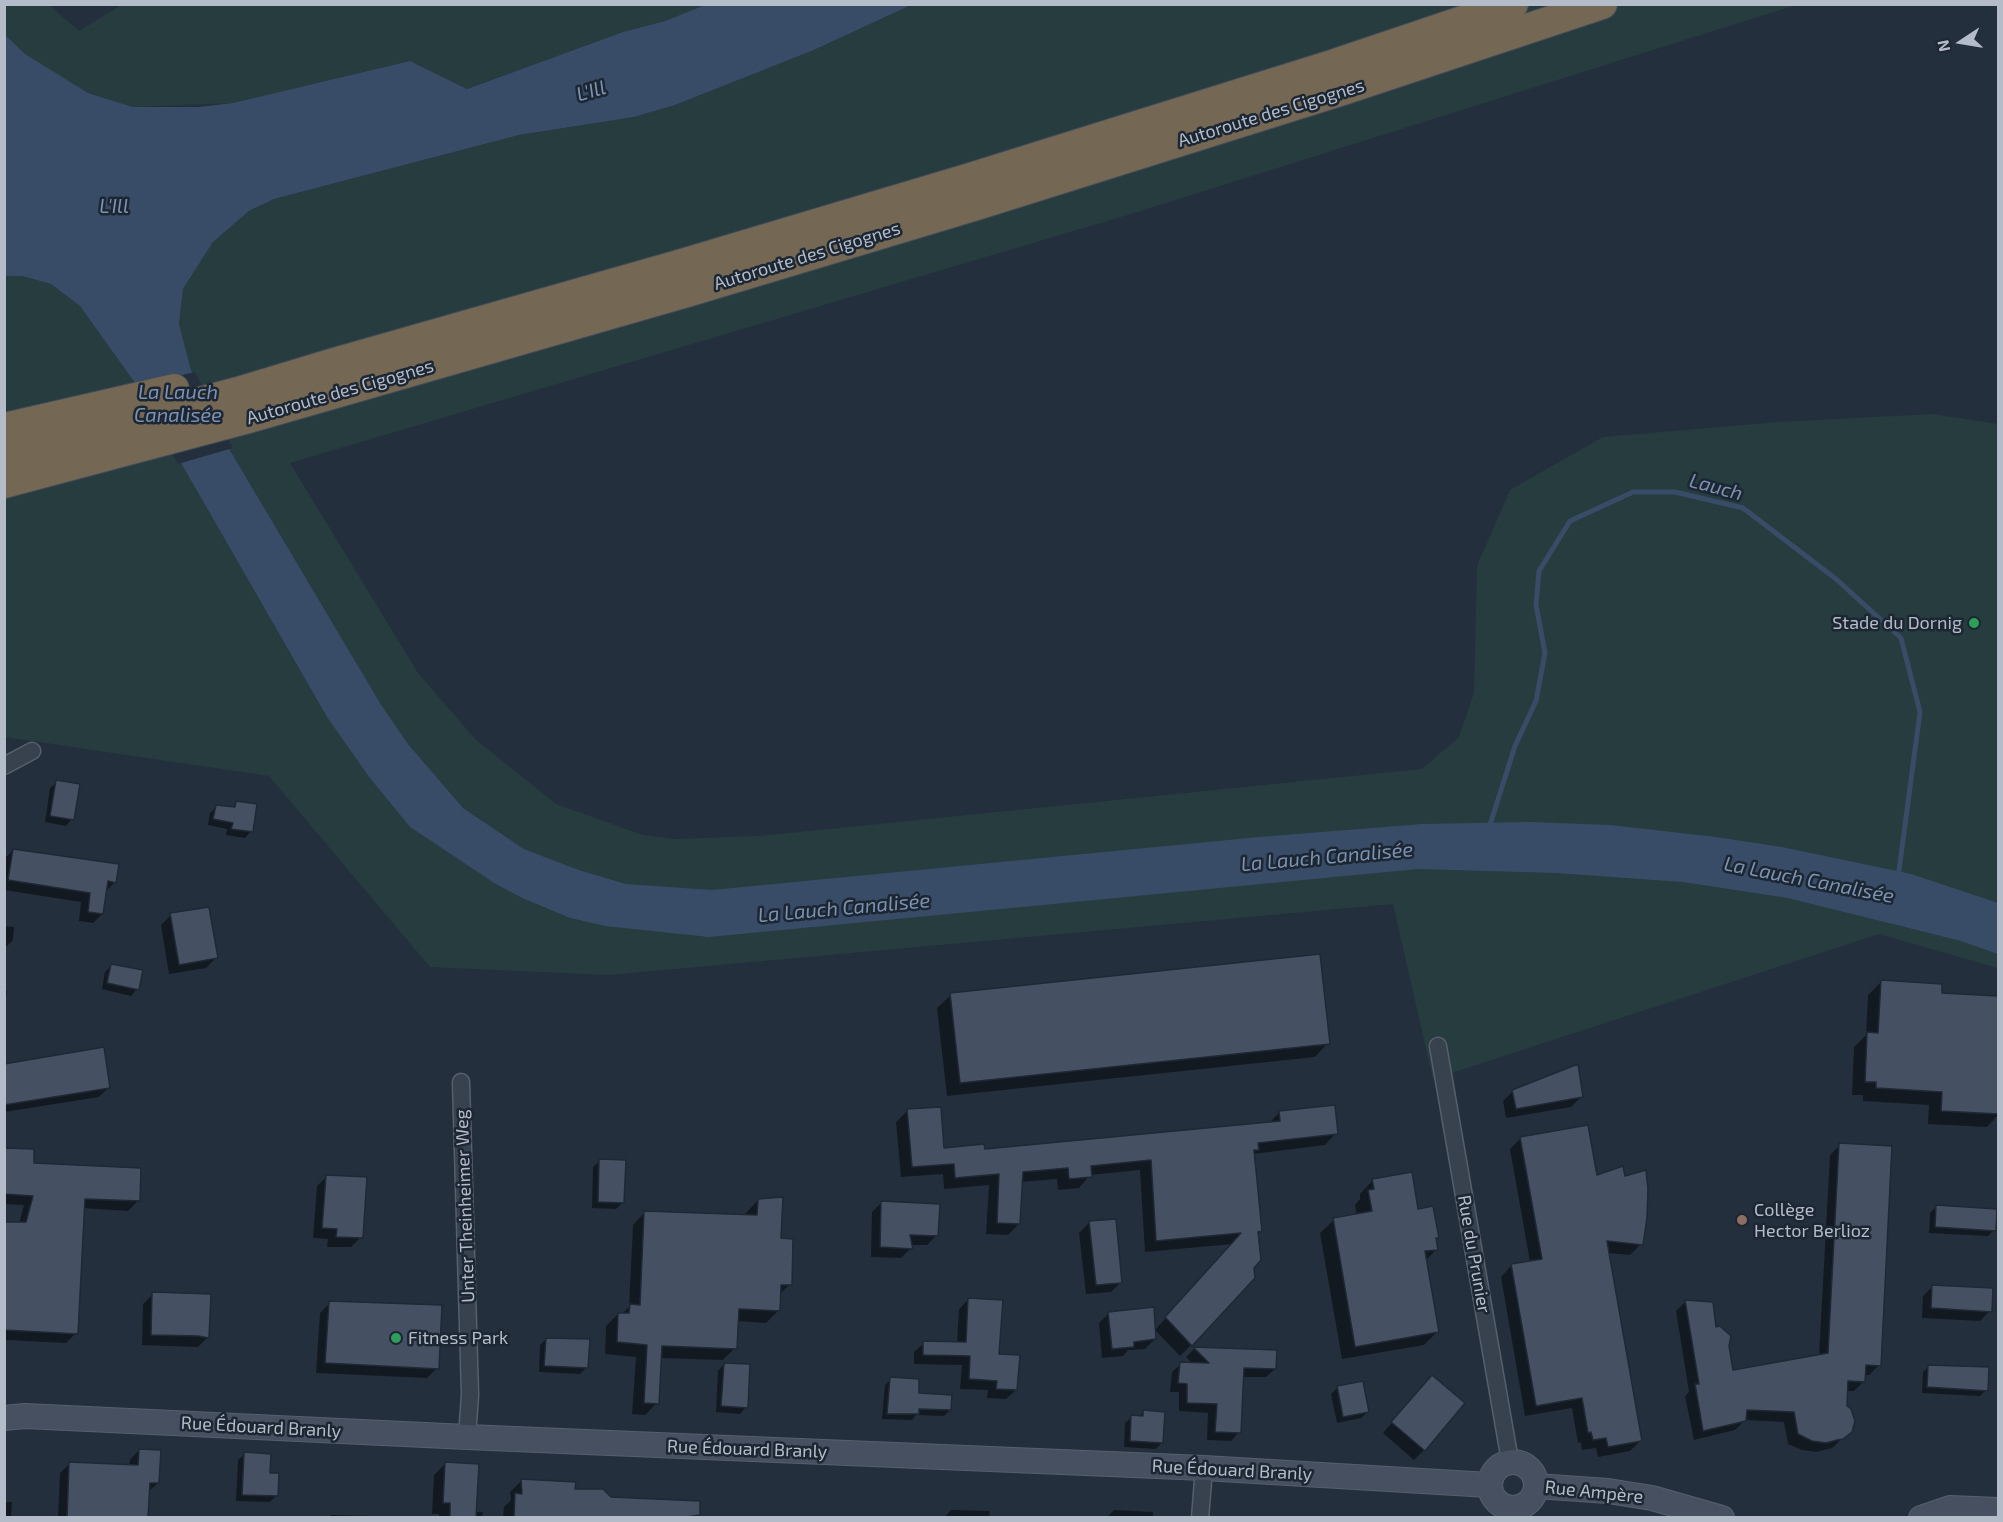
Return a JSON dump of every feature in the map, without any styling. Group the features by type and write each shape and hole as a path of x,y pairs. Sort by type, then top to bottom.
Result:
{"highway":[{"name":"Autoroute des Cigognes","path":"4,483 148,446 305,356 334,363 588,291 970,178 1335,64 1513,4"},
{"name":"Autoroute des Cigognes","path":"4,454 128,411 240,395 690,291 977,205 1343,90 1602,4"},
{"path":"4,428 128,411"}],"street":[{"path":"4,766 32,751"},
{"name":"Rue du Prunier","path":"1438,1046 1510,1461"},
{"name":"Unter Theinheimer Weg","path":"461,1082 470,1395 467,1437"},
{"name":"Rue Édouard Branly","path":"4,1418 26,1416 1204,1468 1489,1485"},
{"path":"1510,1461 1523,1464 1533,1473 1536,1486 1534,1496 1519,1513 1498,1503 1491,1495 1489,1485 1495,1469 1510,1461"},
{"path":"1200,1518 1204,1468"},
{"name":"Rue Ampère","path":"1536,1486 1608,1491 1652,1498 1722,1518"},
{"path":"1921,1518 1950,1508 1998,1510"}],"green space":[{"path":"123,4 705,5 665,21 623,32 467,89 410,61 233,103 133,107 88,93 5,128 5,5 49,5 79,31"},
{"path":"911,5 1796,5 1131,214 290,463 418,673 476,740 556,804 643,835 675,839 760,836 1422,769 1459,737 1474,693 1477,566 1510,490 1603,437 1779,422 1933,414 1998,424 1998,968 1879,934 1433,1079 1393,904 608,975 430,967 269,776 5,737 5,276 22,276 51,284 80,306 135,383 327,717 369,777 410,827 494,883 522,898 570,918 605,926 625,884 579,870 524,849 463,808 408,744 380,703 228,447 191,370 179,324 183,289 213,242 249,211 274,199 519,135 634,117 675,105 814,50"}],"water":[{"path":"705,5 911,5 814,50 675,105 634,117 519,135 274,199 249,211 213,242 183,289 179,324 191,370 228,447 380,703 408,744 463,808 524,849 579,870 626,884 712,890 1259,837 1422,824 1529,822 1610,825 1782,847 1911,874 1998,903 1998,954 1961,941 1788,898 1683,882 1556,873 1418,869 709,937 605,926 570,918 522,898 494,883 410,827 369,777 327,717 135,383 80,306 51,284 22,276 5,276 4,34 25,54 88,93 133,107 199,107 233,103 410,61 467,89 623,32 665,21"}],"pier":[{"path":"195,372 233,448 178,464 133,386"}],"building":[{"path":"56,780 80,784 74,820 50,816"},
{"path":"236,801 257,804 253,832 231,829 233,823 213,819 216,805 235,807"},
{"path":"13,849 119,864 116,883 108,881 103,914 88,912 90,893 8,880"},
{"path":"209,907 218,958 179,965 170,913"},
{"path":"1320,954 1330,1044 960,1083 950,993"},
{"path":"111,964 143,970 139,990 107,983"},
{"path":"1881,980 1942,984 1942,993 1998,996 1998,1114 1941,1111 1942,1092 1876,1088 1876,1082 1865,1082 1867,1032 1878,1033"},
{"path":"104,1047 110,1088 4,1105 4,1064"},
{"path":"1578,1064 1583,1097 1516,1109 1512,1090"},
{"path":"1335,1105 1338,1134 1258,1143 1259,1150 1254,1150 1262,1231 1258,1232 1261,1260 1254,1268 1255,1278 1192,1346 1165,1317 1241,1233 1156,1241 1151,1160 1091,1166 1092,1177 1069,1179 1068,1168 1023,1172 1020,1224 997,1223 999,1174 955,1178 954,1164 912,1167 907,1109 941,1107 944,1148 984,1144 985,1149 1280,1121 1279,1111"},
{"path":"1588,1125 1597,1175 1623,1166 1625,1176 1646,1170 1648,1189 1643,1245 1607,1241 1642,1441 1608,1447 1606,1438 1593,1440 1591,1432 1588,1433 1582,1398 1536,1406 1511,1264 1542,1259 1520,1137"},
{"path":"1839,1143 1892,1146 1881,1366 1866,1365 1865,1382 1848,1381 1847,1406 1851,1409 1855,1421 1852,1432 1843,1439 1826,1443 1812,1441 1798,1434 1794,1412 1747,1410 1746,1421 1703,1431 1695,1384 1699,1384 1685,1300 1713,1302 1716,1327 1720,1326 1731,1336 1729,1346 1733,1370 1828,1353"},
{"path":"4,1148 34,1149 34,1163 141,1168 140,1201 85,1199 78,1334 4,1330 4,1222 26,1222 33,1196 4,1194"},
{"path":"599,1159 626,1160 624,1203 598,1202"},
{"path":"1412,1172 1418,1209 1433,1206 1439,1238 1436,1238 1438,1250 1425,1251 1439,1332 1355,1347 1333,1218 1372,1211 1368,1190 1374,1189 1372,1179"},
{"path":"326,1175 367,1177 363,1238 336,1237 337,1229 322,1228"},
{"path":"783,1197 781,1238 793,1239 792,1285 781,1285 780,1311 739,1309 737,1349 662,1346 659,1404 644,1403 647,1345 617,1342 618,1313 629,1313 630,1304 640,1305 644,1211 757,1215 758,1199"},
{"path":"881,1201 940,1204 938,1236 910,1235 913,1249 880,1247"},
{"path":"1936,1205 1997,1209 1996,1231 1935,1227"},
{"path":"1116,1219 1122,1283 1096,1285 1089,1221"},
{"path":"1932,1285 1993,1288 1992,1312 1931,1308"},
{"path":"152,1292 211,1294 209,1338 151,1335"},
{"path":"968,1298 1003,1300 999,1354 1020,1355 1017,1390 996,1389 997,1381 969,1379 970,1356 923,1355 923,1341 966,1342"},
{"path":"329,1301 442,1305 439,1369 325,1363"},
{"path":"1154,1307 1156,1339 1134,1342 1134,1347 1112,1349 1108,1312"},
{"path":"546,1338 590,1339 588,1368 544,1366"},
{"path":"1193,1347 1277,1350 1276,1369 1244,1368 1241,1433 1215,1432 1217,1404 1187,1403 1187,1384 1178,1383 1180,1362 1209,1363"},
{"path":"724,1363 750,1364 748,1408 721,1406"},
{"path":"1928,1365 1989,1367 1988,1391 1927,1387"},
{"path":"1432,1375 1465,1403 1425,1451 1391,1422"},
{"path":"890,1377 919,1379 919,1393 952,1395 951,1410 919,1409 919,1414 887,1414"},
{"path":"1363,1381 1369,1412 1343,1417 1337,1386"},
{"path":"1143,1410 1165,1412 1163,1443 1130,1441 1131,1415 1143,1416"},
{"path":"139,1449 161,1450 159,1483 150,1483 148,1518 67,1518 69,1462 138,1465"},
{"path":"244,1452 271,1454 270,1473 279,1473 278,1496 242,1495"},
{"path":"445,1462 479,1464 476,1518 450,1518 450,1503 443,1503"},
{"path":"521,1479 576,1482 575,1489 603,1489 611,1497 700,1501 700,1515 679,1518 514,1518 515,1493 522,1494"}],"waterway":[{"name":"Lauch","path":"1489,828 1515,746 1536,701 1545,653 1536,605 1539,571 1570,521 1633,492 1675,492 1743,508 1836,579 1901,638 1920,712 1898,878"}],"place":[{"name":"Stade du Dornig","path":"1974,623"},
{"name":"Collège Hector Berlioz","path":"1742,1220"},
{"name":"Fitness Park","path":"396,1338"}],"water label":[{"name":"L'Ill","path":"591,91"},
{"name":"L'Ill","path":"114,206"},
{"name":"La Lauch Canalisée","path":"178,404"},
{"name":"La Lauch Canalisée","path":"1327,857"},
{"name":"La Lauch Canalisée","path":"1809,880"},
{"name":"La Lauch Canalisée","path":"844,908"}]}
